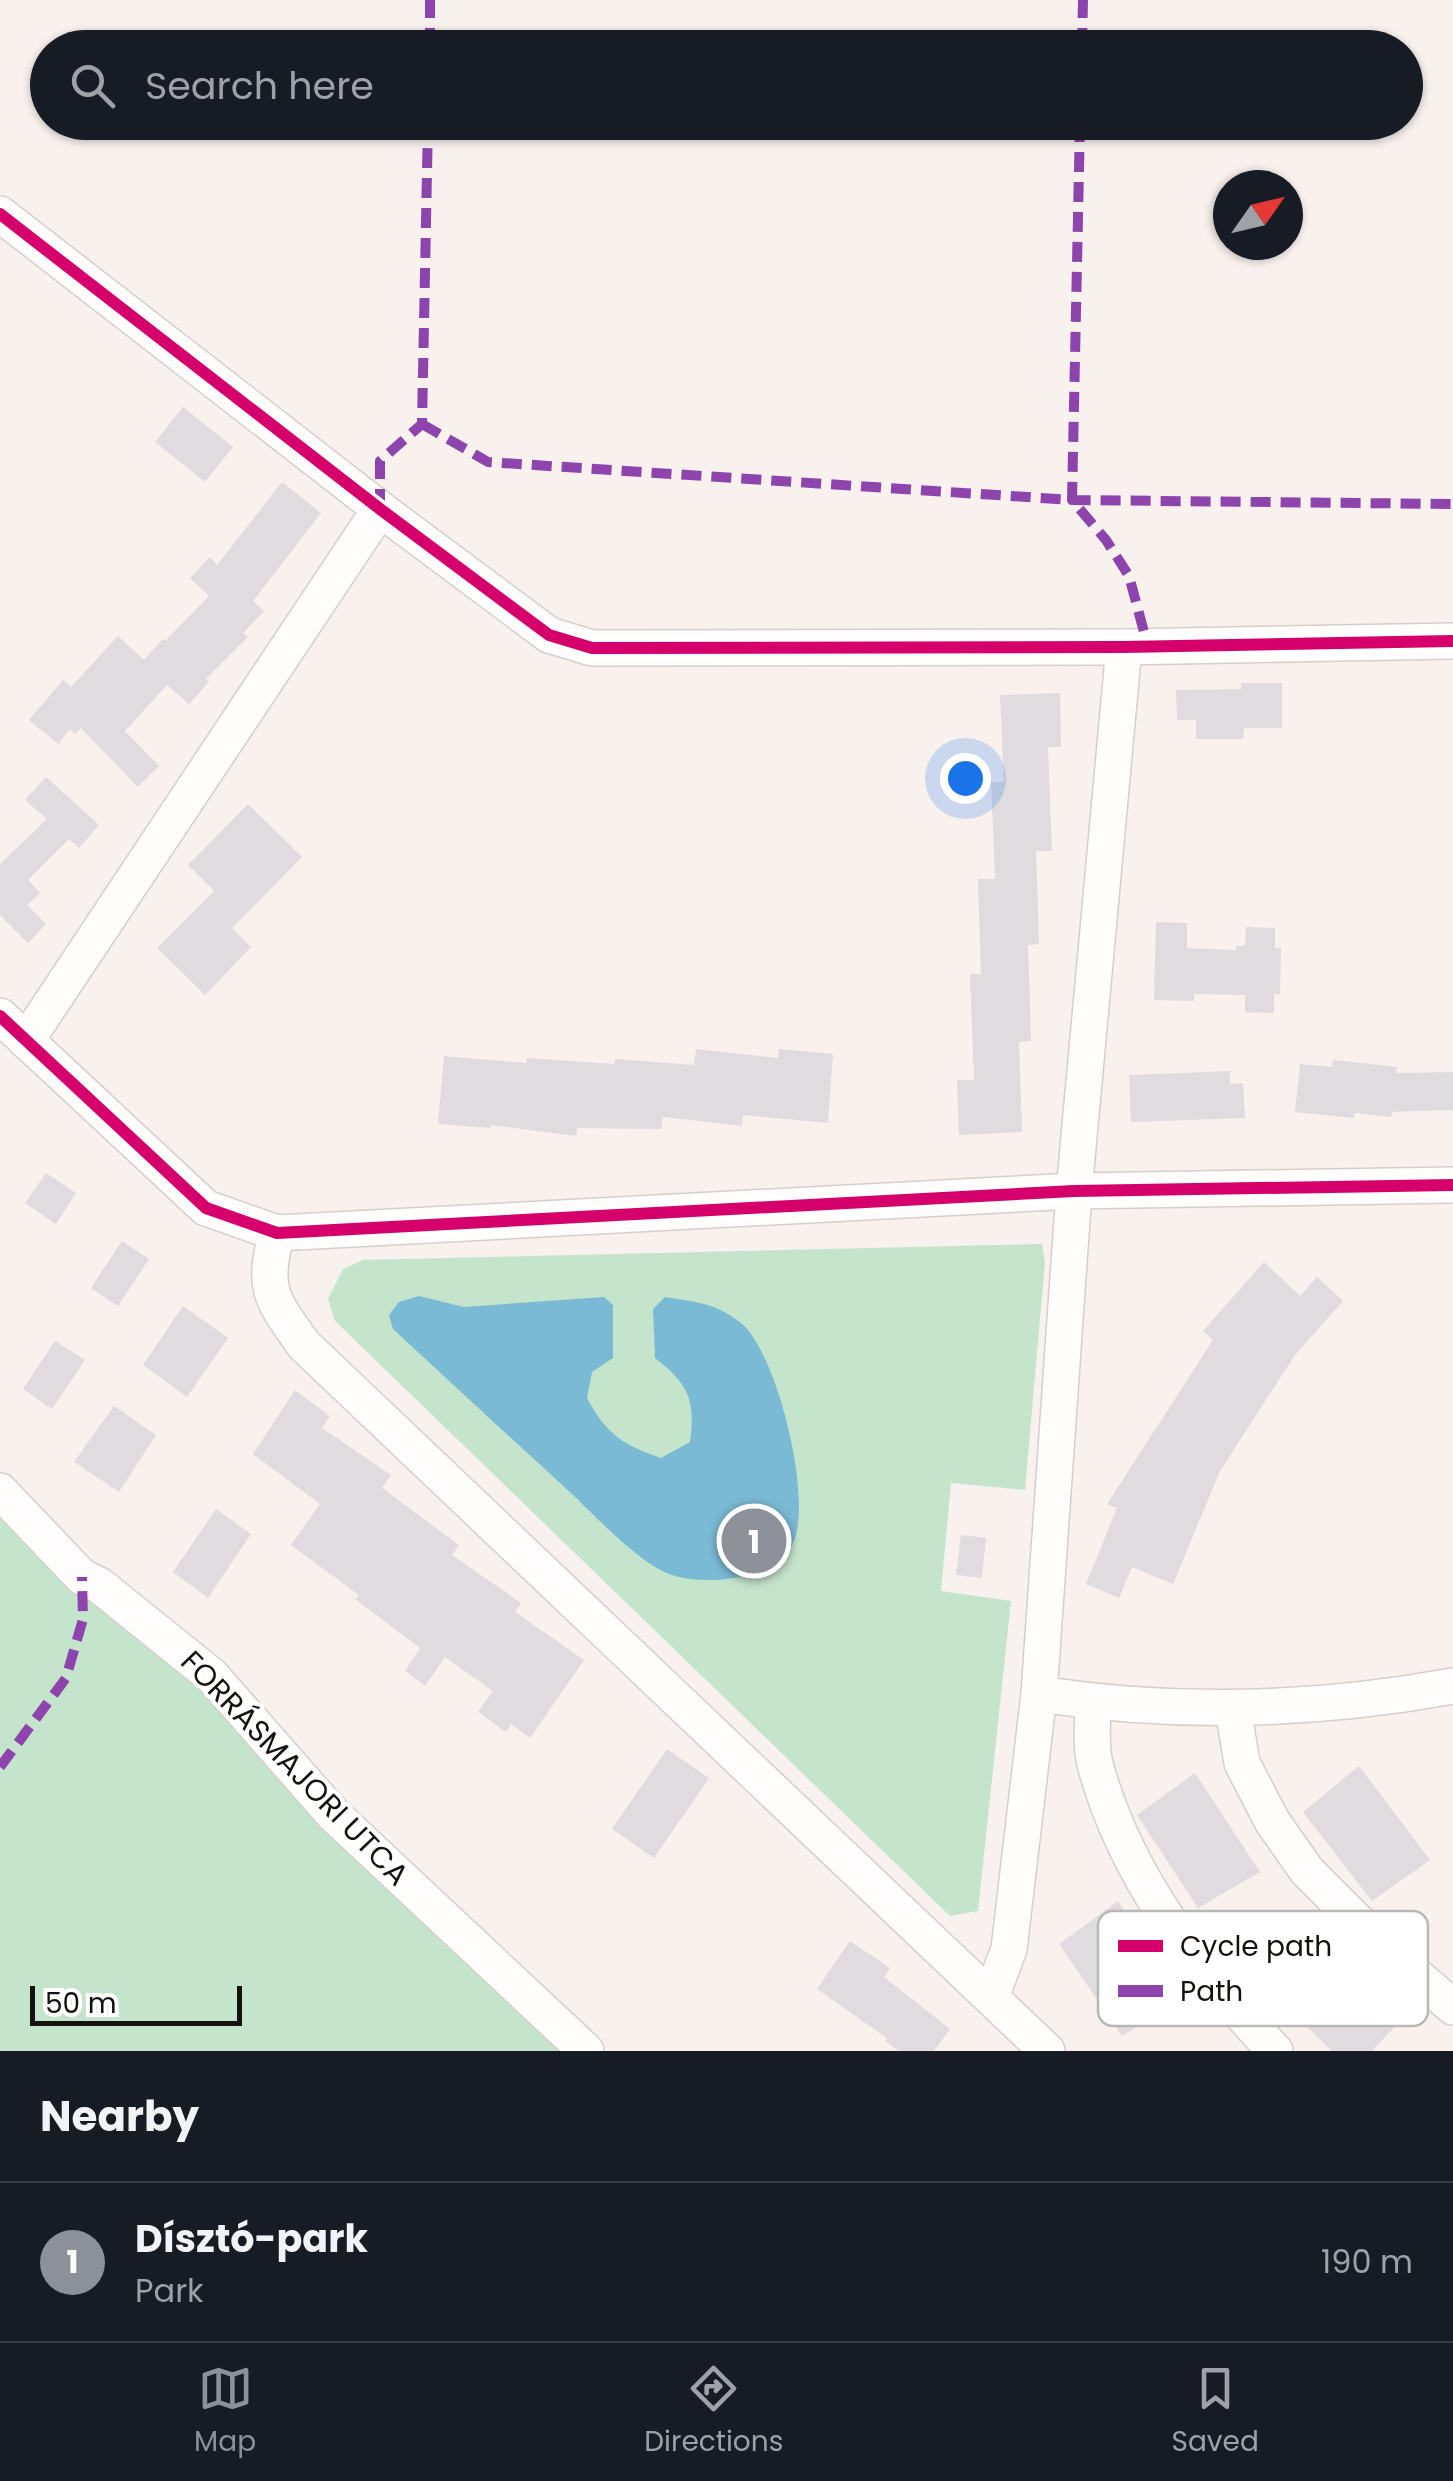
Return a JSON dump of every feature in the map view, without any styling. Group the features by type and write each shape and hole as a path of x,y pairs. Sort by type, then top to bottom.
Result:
{"street":[{"path":"0,214 549,634 592,648 1124,647 1453,641"},
{"path":"380,508 13,1029 206,1208 277,1233 1074,1191 1453,1185"},
{"path":"991,1997 1009,1949 1039,1694 1074,1191 1124,647"},
{"path":"277,1233 267,1268 276,1305 304,1345 1047,2051"},
{"name":"FORRÁSMAJORI UTCA","path":"0,1490 82,1576 212,1676 333,1814 586,2051"},
{"path":"1039,1694 1094,1702 1232,1709 1392,1697 1453,1686"},
{"path":"1094,1702 1093,1760 1116,1823 1160,1911"},
{"path":"1232,1709 1242,1762 1272,1821 1308,1871 1347,1911"},
{"path":"1428,1986 1453,2007"},
{"path":"1251,2026 1274,2051"}],"green space":[{"path":"1042,1244 1045,1262 1025,1490 951,1483 941,1591 1011,1601 978,1911 950,1916 335,1321 328,1299 343,1269 363,1260"},
{"path":"0,1485 577,2051 0,2051"}],"water":[{"path":"419,1296 464,1307 604,1297 613,1305 613,1358 592,1372 587,1398 617,1437 661,1458 690,1442 692,1414 682,1385 655,1358 653,1309 665,1297 706,1305 733,1317 755,1340 768,1365 789,1431 799,1499 798,1527 791,1547 768,1567 736,1578 702,1580 660,1570 619,1539 393,1329 389,1315 399,1302"}],"building":[{"path":"183,407 233,447 205,482 155,442"},
{"path":"282,482 321,513 253,601 264,611 243,633 248,637 206,679 209,682 189,704 167,685 125,731 159,766 138,787 81,728 75,734 70,729 58,744 29,720 63,680 71,687 118,636 144,660 165,641 209,596 190,578 210,557 217,565"},
{"path":"1241,683 1282,683 1282,728 1244,728 1243,739 1196,739 1196,720 1177,720 1176,690 1241,689"},
{"path":"1060,693 1061,747 1048,747 1052,851 1036,851 1039,944 1028,945 1031,1041 1019,1042 1022,1132 959,1135 957,1080 974,1080 970,974 981,974 978,879 995,879 991,782 1004,782 1000,695"},
{"path":"46,777 99,825 79,848 69,839 28,880 40,893 27,905 46,924 28,943 0,915 0,864 47,819 25,800"},
{"path":"248,804 302,857 232,928 251,947 205,995 157,948 214,891 188,865"},
{"path":"1156,922 1187,923 1187,948 1236,950 1236,946 1245,946 1246,927 1275,928 1275,948 1281,948 1280,994 1274,994 1274,1013 1245,1012 1245,995 1194,994 1194,1001 1154,1000"},
{"path":"696,1049 778,1058 779,1049 833,1054 828,1123 743,1115 742,1126 663,1117 661,1129 577,1128 576,1136 491,1125 438,1124 444,1056 526,1063 527,1058 614,1064 615,1059 694,1065"},
{"path":"1333,1060 1397,1067 1396,1073 1453,1072 1453,1110 1392,1112 1391,1117 1355,1113 1354,1118 1295,1112 1300,1064 1332,1067"},
{"path":"1230,1071 1230,1084 1243,1083 1245,1118 1131,1122 1129,1075"},
{"path":"46,1173 76,1193 56,1224 25,1203"},
{"path":"122,1241 149,1259 118,1306 91,1288"},
{"path":"1264,1262 1300,1296 1317,1277 1343,1301 1295,1355 1220,1471 1173,1584 1132,1567 1119,1598 1086,1584 1117,1508 1107,1504 1213,1340 1203,1331"},
{"path":"183,1306 228,1338 187,1397 143,1365"},
{"path":"55,1341 85,1360 52,1409 23,1389"},
{"path":"295,1390 330,1416 322,1428 391,1475 382,1488 459,1545 452,1555 521,1603 515,1612 584,1660 530,1738 511,1724 506,1732 478,1712 493,1691 445,1657 425,1686 405,1671 420,1648 355,1599 359,1595 291,1545 320,1504 253,1454"},
{"path":"114,1406 156,1435 119,1492 74,1462"},
{"path":"216,1509 251,1534 208,1598 173,1572"},
{"path":"961,1535 986,1538 982,1578 956,1575"},
{"path":"667,1749 709,1778 654,1858 612,1829"},
{"path":"1359,1766 1430,1860 1372,1901 1303,1812"},
{"path":"1195,1773 1260,1872 1198,1908 1137,1815"},
{"path":"1118,1901 1125,1911 1104,1911"},
{"path":"1098,1916 1098,2001 1059,1944"},
{"path":"850,1941 890,1968 884,1977 950,2029 934,2051 899,2051 885,2041 887,2038 817,1989"},
{"path":"1115,2026 1138,2026 1122,2036"},
{"path":"1306,2026 1395,2026 1372,2051 1332,2051"}],"marked path":[{"path":"430,0 430,30"},
{"path":"1082,30 1083,0"},
{"path":"380,509 380,461 422,424 428,140"},
{"path":"1080,140 1072,500 1106,540 1129,576 1148,647"},
{"path":"422,424 488,462 1072,500 1453,504"},
{"path":"0,1767 66,1678 83,1619 82,1577"}],"cycle path":[{"path":"0,214 549,635 592,648 1124,647 1453,641"},
{"path":"0,1016 206,1208 277,1233 1074,1191 1453,1185"}],"place":[{"name":"Dísztó-park","path":"754,1541"}]}
